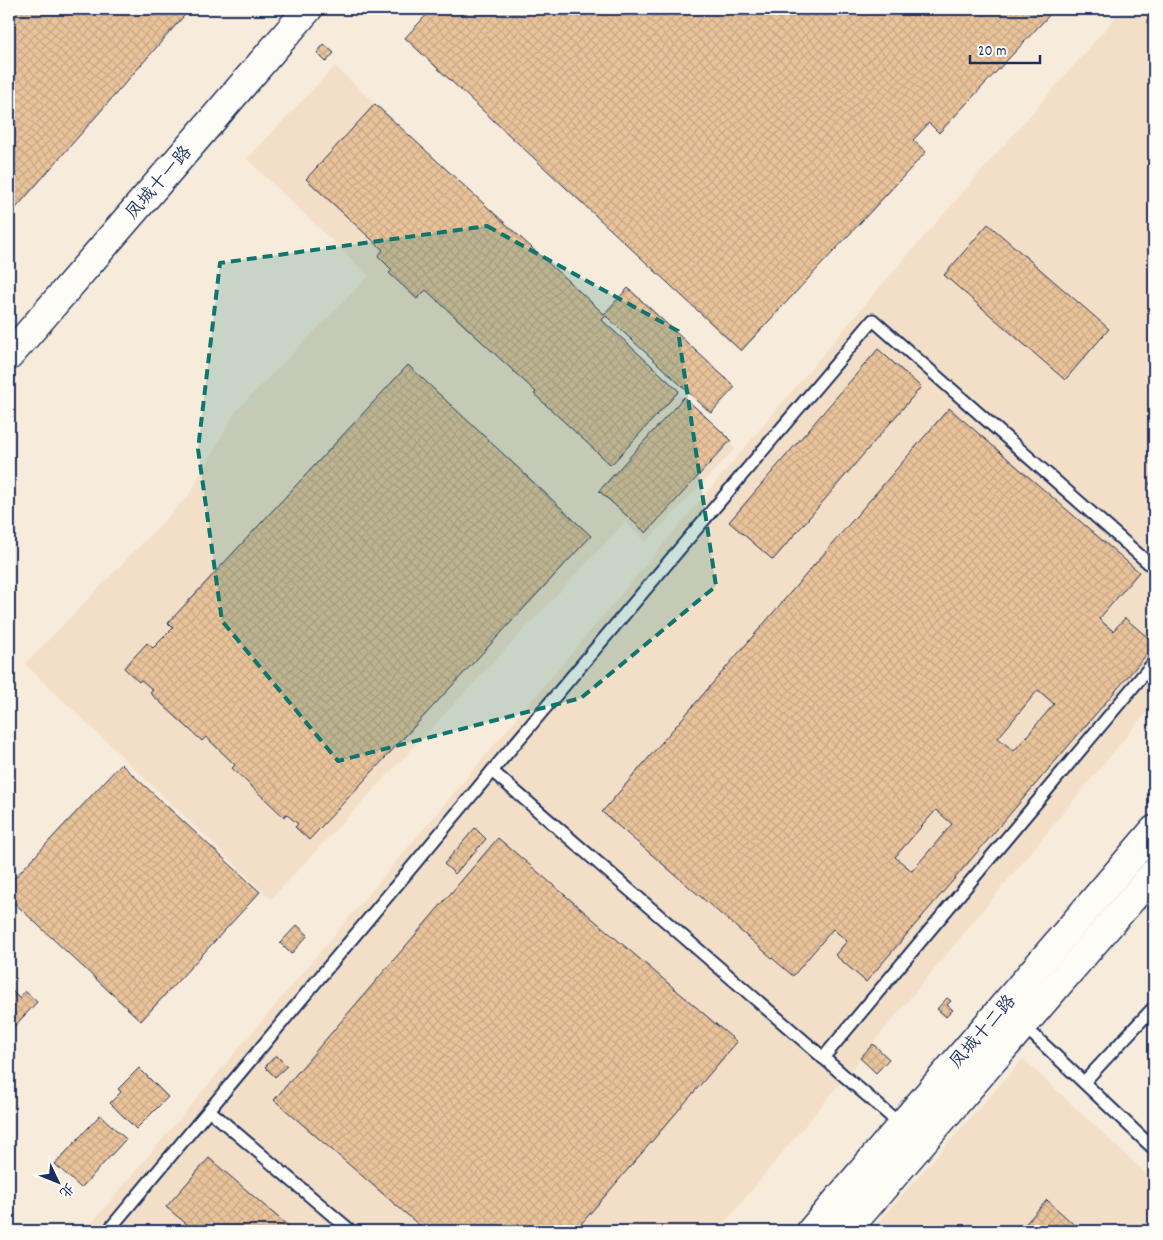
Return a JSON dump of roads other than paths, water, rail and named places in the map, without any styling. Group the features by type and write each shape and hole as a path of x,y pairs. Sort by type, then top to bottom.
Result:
{"main road":[{"name":"凤城十一路","path":"9,356 308,9"},
{"name":"凤城十二路","path":"811,1231 1154,830"},
{"name":"凤城十二路","path":"846,1231 1154,874"}],"lane":[{"path":"108,1231 492,771 873,320 1154,568"},
{"path":"823,1058 1154,662"},
{"path":"492,771 901,1126"},
{"path":"1084,1082 1154,1007"},
{"path":"1023,1026 1154,1149"},
{"path":"209,1110 351,1231"}]}
